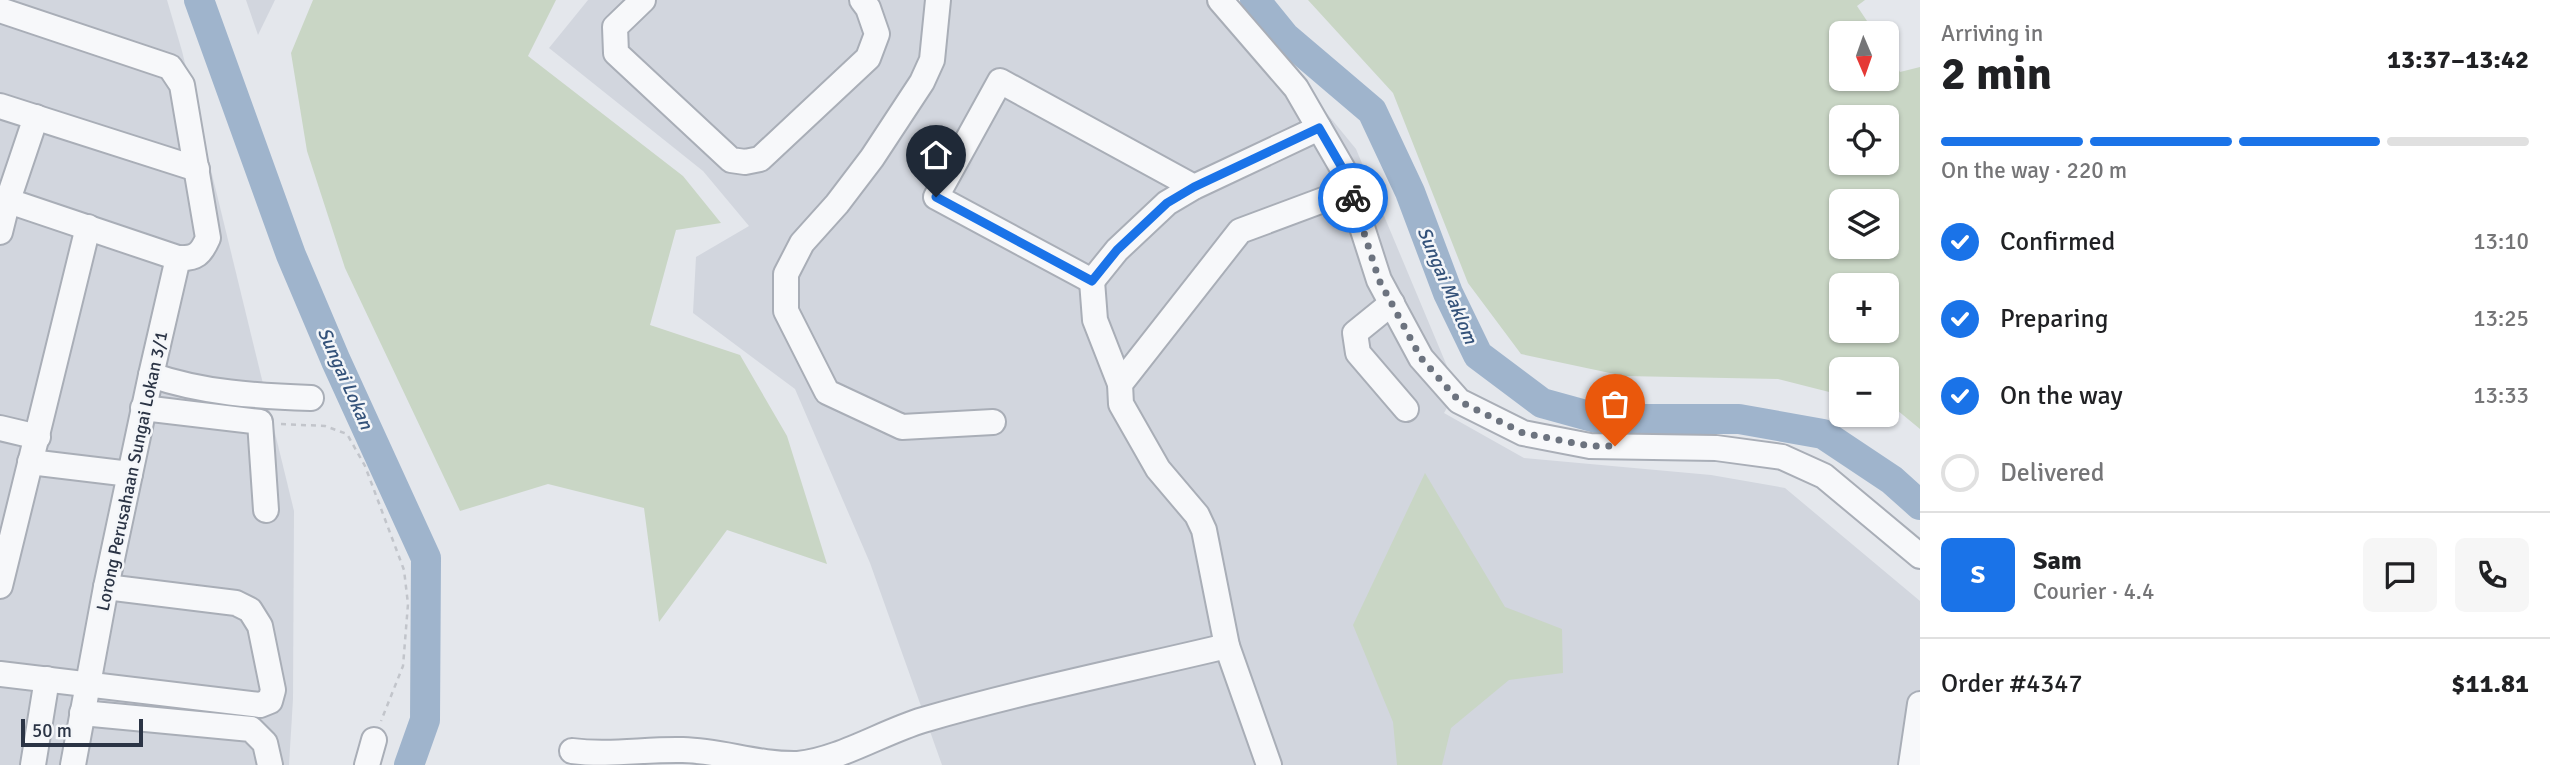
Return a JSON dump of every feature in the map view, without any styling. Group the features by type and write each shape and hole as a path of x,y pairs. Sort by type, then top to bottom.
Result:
{"street":[{"path":"643,0 615,27 616,53 731,160 745,162 760,159 868,58 877,34 868,8 862,0"},
{"path":"938,0 932,60 922,82 872,158 837,204 802,243 786,274 786,311 827,392 902,427 993,422"},
{"path":"1220,0 1296,88 1344,171 1379,280 1421,358 1459,401 1523,433 1590,446 1716,448 1782,457 1824,476 1920,556"},
{"name":"Lorong Perusahaan Sungai Lokan 3/1","path":"0,10 170,67 182,85 208,238 190,255 150,375 106,587 74,765"},
{"path":"1092,281 936,197 1000,81 1194,187"},
{"path":"0,106 197,169"},
{"path":"0,232 4,199 36,117"},
{"path":"1269,765 1227,646 1204,530 1197,515 1158,469 1121,404 1120,384 1095,320 1092,281 1117,250 1167,203 1194,187 1319,128"},
{"path":"1120,384 1240,231 1350,190"},
{"path":"4,199 88,227 190,255"},
{"path":"0,586 88,227"},
{"path":"1392,303 1355,333 1356,343 1358,353 1406,409"},
{"path":"150,375 178,384 243,395 311,398"},
{"path":"143,408 260,422 260,453 266,510"},
{"path":"0,428 38,437"},
{"path":"30,462 130,474"},
{"path":"0,674 260,705 270,701 273,690 260,626 250,610 236,603 106,587"},
{"path":"572,751 599,755 684,750 728,756 764,765 801,764 921,721 1227,646"},
{"path":"33,765 47,679"},
{"path":"1911,765 1920,704"},
{"path":"82,713 251,729 265,743 270,765"},
{"path":"366,765 374,740"}],"path":[{"path":"260,422 324,426 347,434 365,466 404,570 408,604 403,666 374,740"}],"shaded area":[{"path":"0,0 167,0 182,51 294,511 293,699 289,765 0,765"},
{"path":"246,0 275,0 258,35"},
{"path":"588,0 1234,0 1356,149 1457,390 1444,413 1524,458 1711,475 1785,488 1920,601 1920,765 942,765 870,563 795,389 693,313 696,257 749,226 703,171 549,48"}],"green space":[{"path":"313,0 556,0 528,56 683,176 721,223 676,230 650,325 740,355 787,436 827,564 727,530 659,622 644,508 548,484 460,511 345,268 307,151 291,53"},
{"path":"1308,0 1865,0 1857,6 1867,21 1829,21 1829,91 1899,91 1899,70 1920,67 1920,429 1899,412 1899,357 1829,357 1829,392 1778,379 1624,376 1521,354 1468,283 1393,93"},
{"path":"1425,473 1505,607 1562,629 1563,673 1509,680 1451,728 1442,765 1397,765 1393,722 1353,625"}],"waterway":[{"name":"Sungai Lokan","path":"199,0 291,255 426,558 425,720 409,765"},
{"name":"Sungai Maklom","path":"1255,0 1285,37 1372,111 1410,192 1448,293 1478,355 1542,403 1600,419 1739,419 1823,434 1892,480 1920,505"}],"way so far":[{"path":"1353,198 1379,280 1421,358 1459,401 1523,433 1590,446 1615,446"}],"route":[{"path":"936,197 1092,281 1117,250 1167,203 1194,187 1319,128 1344,171 1353,198"}]}
